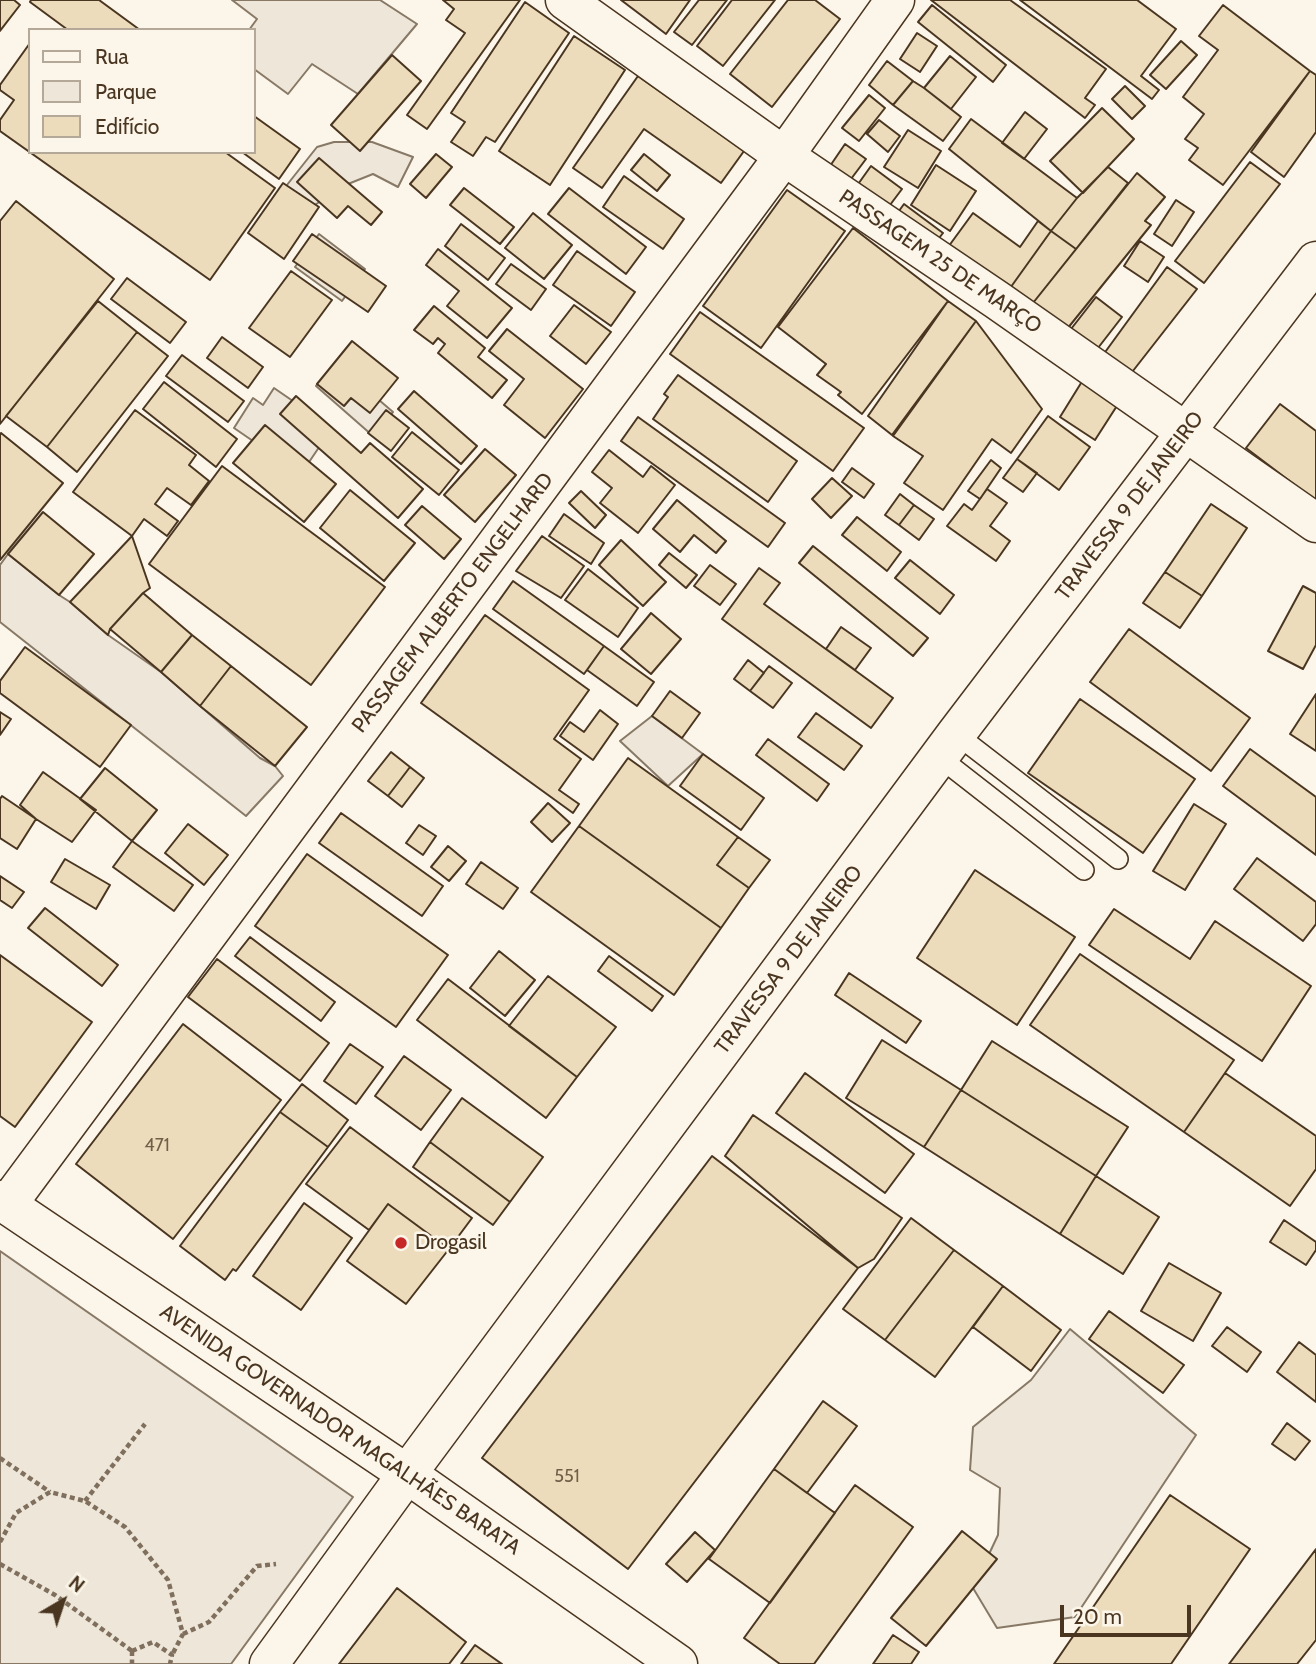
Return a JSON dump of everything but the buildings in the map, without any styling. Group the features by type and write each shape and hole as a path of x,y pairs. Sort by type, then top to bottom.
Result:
{"main road":[{"name":"PASSAGEM 25 DE MARÇO","path":"565,0 783,156 997,300 1316,523"},
{"name":"PASSAGEM ALBERTO ENGELHARD","path":"4,1202 783,156 895,0"},
{"name":"TRAVESSA 9 DE JANEIRO","path":"269,1664 947,746 1316,261"},
{"name":"AVENIDA GOVERNADOR MAGALHÃES BARATA","path":"4,1202 407,1474 678,1664"}],"lane":[{"path":"947,746 1118,859"},
{"path":"947,746 1084,870"}],"path":[{"path":"85,1502 145,1424"},
{"path":"0,1458 50,1492 85,1502 125,1527 168,1580 183,1634"},
{"path":"0,1542 16,1513 50,1492"},
{"path":"0,1564 55,1595 132,1651"},
{"path":"170,1664 183,1634 209,1622 257,1566 276,1564"},
{"path":"132,1651 153,1642 172,1655"},
{"path":"132,1651 132,1664"}],"green space":[{"path":"232,0 380,0 417,24 358,94 312,64 288,94 256,70 256,28 250,28 257,19"},
{"path":"334,142 372,142 413,157 398,187 373,174 343,186 300,215 279,195 317,147"},
{"path":"319,234 365,269 342,301 295,267"},
{"path":"336,363 393,412 373,436 316,386"},
{"path":"274,388 332,428 301,474 234,428 253,398 263,405"},
{"path":"8,554 108,635 161,672 260,758 275,766 283,776 246,816 0,622 0,565"},
{"path":"652,716 703,754 668,786 620,741"},
{"path":"0,1251 353,1497 231,1664 0,1664"},
{"path":"1070,1329 1196,1435 1075,1617 997,1628 973,1588 998,1535 1000,1488 970,1470 973,1427 1031,1380"}],"place":[{"name":"Drogasil","path":"401,1243"}]}
